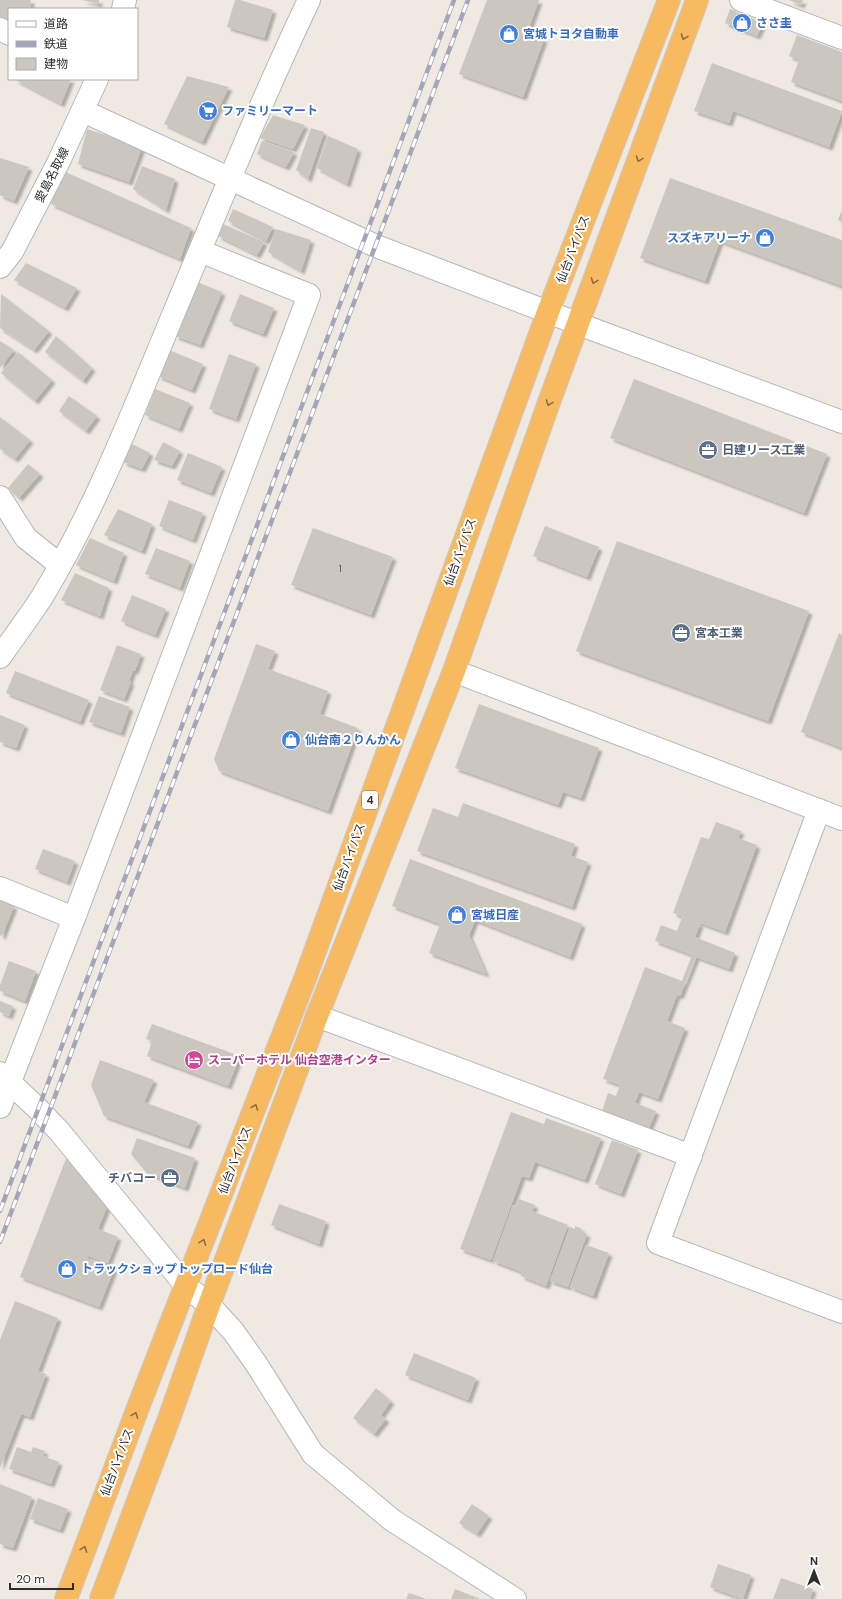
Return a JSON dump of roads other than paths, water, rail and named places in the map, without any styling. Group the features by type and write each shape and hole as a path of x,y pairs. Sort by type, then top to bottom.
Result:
{"highway":[{"name":"仙台バイパス","path":"66,1599 139,1405 306,976 548,312 669,0"},
{"path":"101,1599 317,1016 454,671 578,324 697,0"}],"street":[{"path":"0,657 41,598 60,565 79,530 115,454 280,60 309,0"},
{"path":"741,0 842,38"},
{"name":"愛島名取線","path":"4,256 59,160 97,80"},
{"path":"82,111 376,246 578,324 842,422"},
{"path":"0,1107 5,1078 74,918 309,295 200,251"},
{"path":"0,497 26,538 60,565"},
{"path":"454,671 842,819"},
{"path":"819,810 658,1243 842,1312"},
{"path":"0,888 74,918"},
{"path":"317,1016 691,1156"},
{"path":"5,1078 38,1108 59,1131 186,1286 209,1305 234,1332 257,1365 313,1454 392,1520 515,1599"}],"railway":[{"path":"0,1211 454,0"},
{"path":"0,1242 468,0"}],"place":[{"name":"ささ圭","path":"742,23"},
{"name":"宮城トヨタ自動車","path":"509,34"},
{"name":"ファミリーマート","path":"208,111"},
{"name":"スズキアリーナ","path":"765,238"},
{"name":"日建リース工業","path":"708,450"},
{"name":"宮本工業","path":"681,633"},
{"name":"仙台南２りんかん","path":"291,740"},
{"name":"宮城日産","path":"457,915"},
{"name":"スーパーホテル 仙台空港インター","path":"194,1060"},
{"name":"チバコー","path":"170,1178"},
{"name":"トラックショップトップロード仙台","path":"67,1269"}]}
